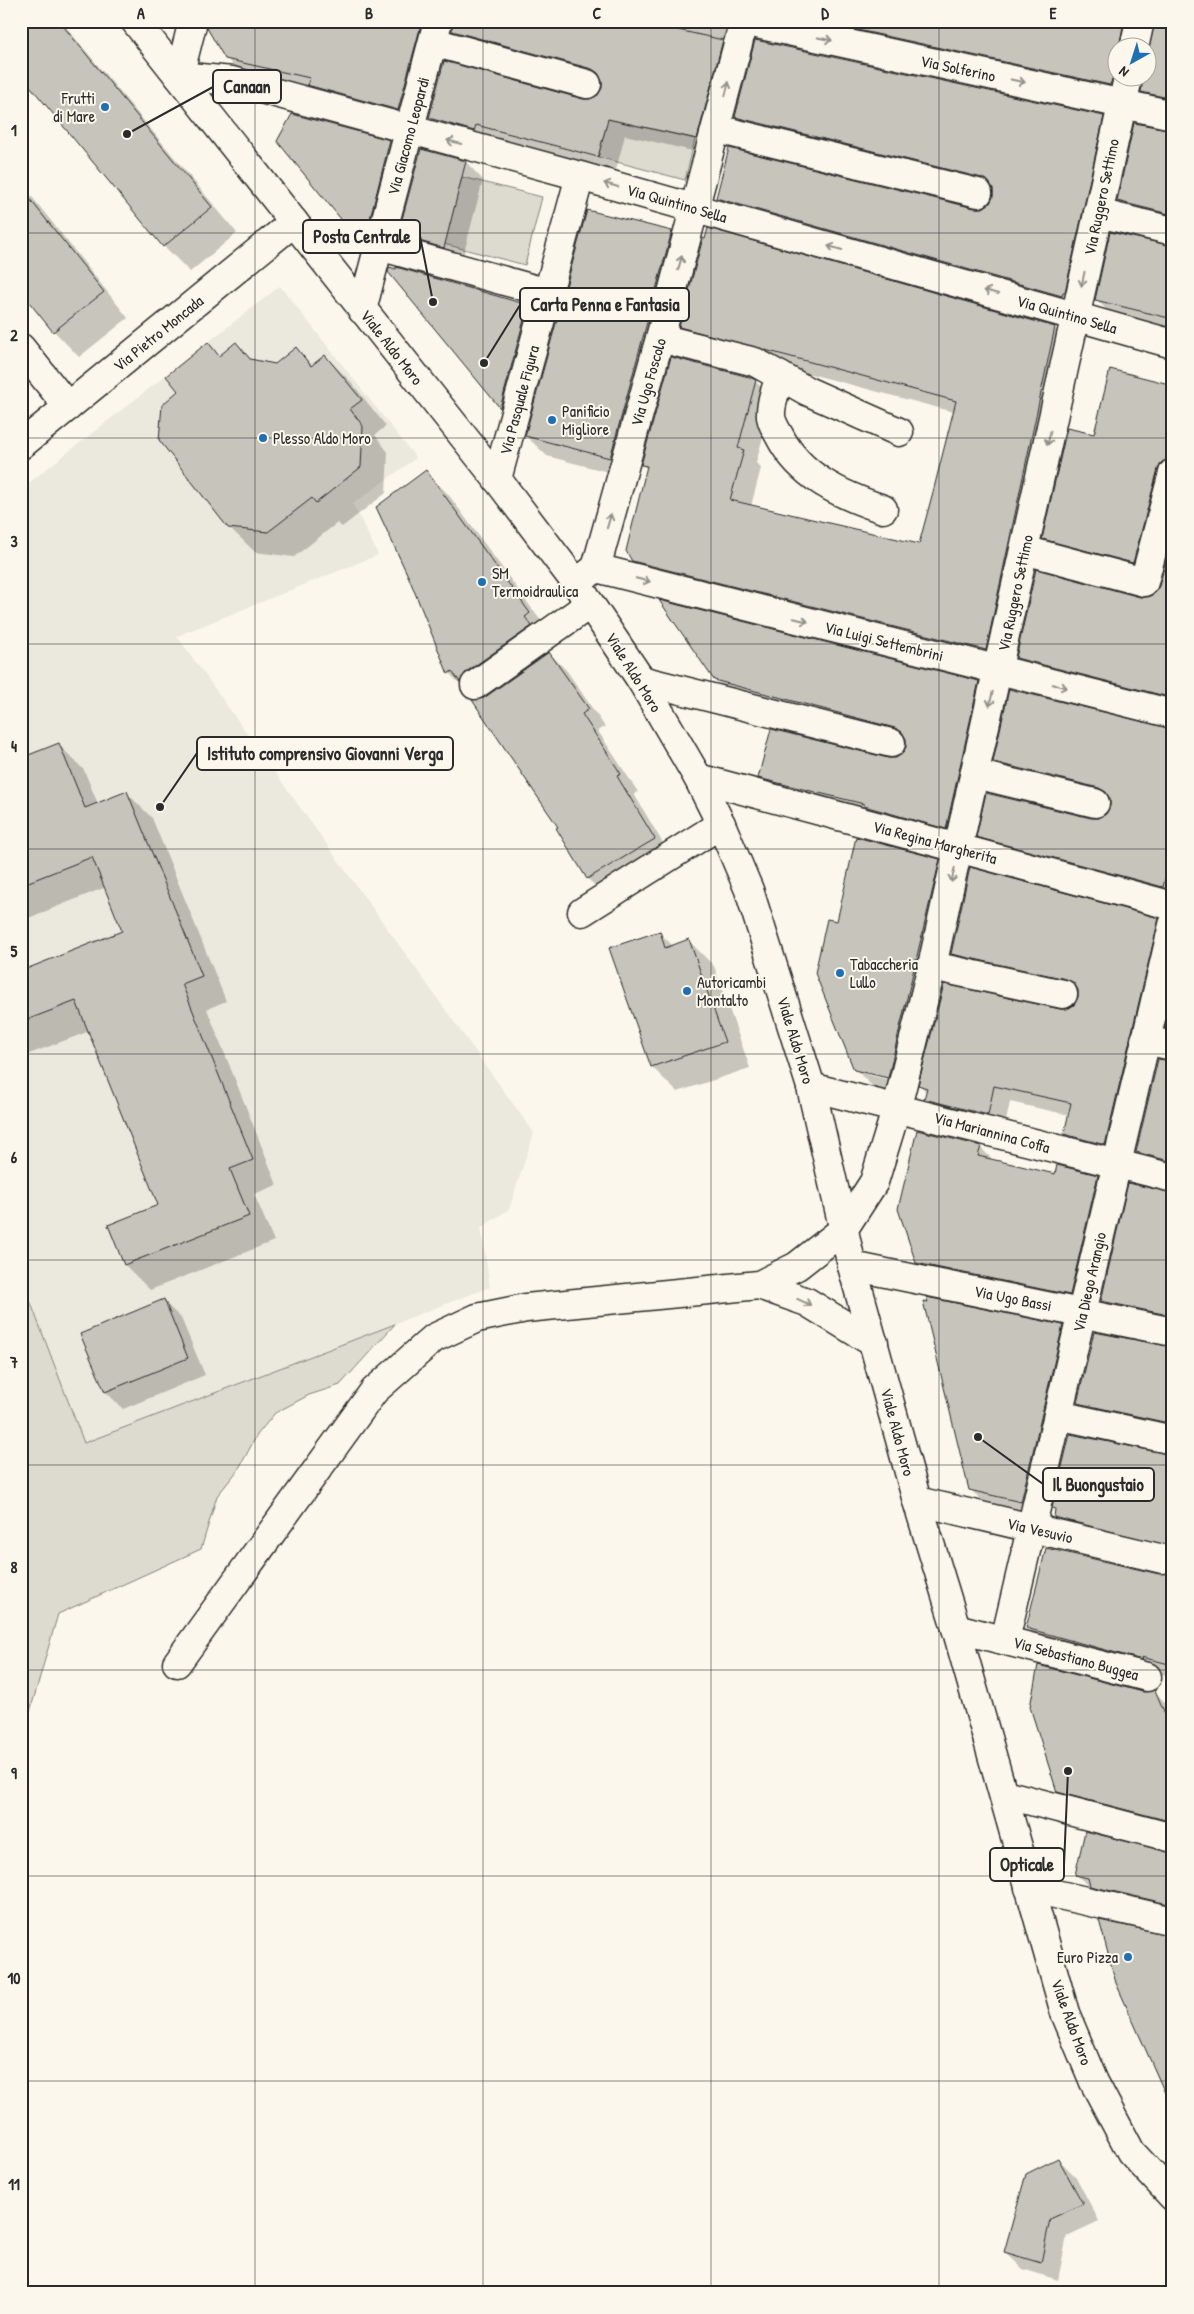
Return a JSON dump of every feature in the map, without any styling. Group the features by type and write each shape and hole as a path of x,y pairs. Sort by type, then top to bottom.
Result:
{"street":[{"name":"Viale Aldo Moro","path":"135,21 497,479 587,585 698,778 720,824 749,890 811,1087 852,1266 916,1501 956,1628 1065,2013 1094,2082 1131,2152 1173,2197"},
{"path":"179,76 193,21"},
{"name":"Via Solferino","path":"744,21 1173,115"},
{"name":"Via Ugo Foscolo","path":"587,585 660,338 744,21"},
{"path":"1136,38 1140,21"},
{"path":"435,32 588,84"},
{"name":"Via Giacomo Leopardi","path":"362,310 435,32"},
{"name":"Via Quintino Sella","path":"179,76 232,80 695,208 1173,344"},
{"name":"Via Ruggero Settimo","path":"844,1230 874,1182 897,1107 932,966 1126,88"},
{"path":"716,129 978,193"},
{"name":"Via Pasquale Figura","path":"497,479 580,176"},
{"path":"1098,213 1173,231"},
{"name":"Via Pietro Moncada","path":"21,445 294,222"},
{"path":"379,246 548,293"},
{"path":"660,338 755,362 807,391 898,432"},
{"path":"21,348 68,407"},
{"path":"780,376 772,403 771,419 782,441 798,463 816,480 853,499 883,509"},
{"path":"1024,550 1144,582 1173,473"},
{"path":"475,684 587,585"},
{"name":"Via Luigi Settembrini","path":"587,585 998,670 1173,714"},
{"path":"641,680 891,743"},
{"path":"975,774 1095,802"},
{"name":"Via Regina Margherita","path":"698,778 1173,906"},
{"path":"582,912 720,824"},
{"name":"Via Diego Arangio","path":"1005,1640 1173,925"},
{"path":"932,966 1063,994"},
{"path":"1145,1040 1173,1046"},
{"name":"Via Mariannina Coffa","path":"811,1087 897,1107 1173,1178"},
{"path":"177,1663 374,1391 434,1338 478,1318 526,1308 759,1285 797,1266 844,1230"},
{"name":"Via Ugo Bassi","path":"852,1266 1173,1332"},
{"path":"759,1285 807,1302 874,1343"},
{"path":"1058,1415 1173,1440"},
{"name":"Via Vesuvio","path":"916,1501 1163,1560"},
{"name":"Via Sebastiano Buggea","path":"956,1628 1147,1677"},
{"path":"1004,1794 1173,1838"},
{"path":"1029,1888 1173,1921"}],"shaded area":[{"path":"608,119 695,139 685,180 598,157"},
{"path":"462,177 542,197 525,265 444,244"},
{"path":"280,286 416,458 353,504 378,555 177,636 534,1133 509,1209 481,1228 490,1287 84,1443 21,1277 21,489"},
{"path":"21,1277 84,1443 395,1324 340,1385 309,1395 275,1413 257,1435 238,1470 217,1496 201,1549 58,1614 21,1743"}],"building":[{"path":"21,21 59,21 212,207 163,247 21,75"},
{"path":"208,21 422,21 398,110 307,85 310,78 225,59 207,28"},
{"path":"453,21 637,21 723,40 697,139 608,119 598,157 476,125 474,131 429,118 444,61 583,99 590,99 598,95 602,88 602,81 598,73 592,69 452,31"},
{"path":"817,21 1124,21 1121,38 1106,38 1106,84"},
{"path":"1155,21 1173,21 1173,99 1141,92 1142,88 1156,88 1156,38 1151,38"},
{"path":"755,40 1104,116 1065,292 1063,292 1062,296 716,198 729,148 974,208 983,208 990,203 993,197 993,188 988,181 982,178 735,117"},
{"path":"292,114 390,140 366,235 354,235 277,141"},
{"path":"1134,123 1173,130 1173,215 1117,201"},
{"path":"421,149 466,161 444,248 405,237 406,234 398,234"},
{"path":"21,188 104,292 53,332 21,292"},
{"path":"587,210 672,231 610,458 525,436"},
{"path":"708,228 1055,327 986,650 632,561 626,551 647,466 641,465 671,357 756,380 738,448 744,450 730,500 919,544 956,401 679,327 703,238 705,239"},
{"path":"1110,232 1173,246 1173,319 1095,300"},
{"path":"389,267 396,269 396,267 528,305 500,408 388,272"},
{"name":"Plesso Aldo Moro","path":"208,342 219,356 236,342 250,359 275,364 296,347 311,366 325,355 362,400 350,409 363,426 361,467 316,503 312,498 268,532 228,528 159,440 162,405 178,391 166,376"},
{"path":"1110,369 1173,385 1173,458 1162,462 1158,469 1133,563 1042,539 1067,428 1094,434"},
{"path":"426,470 530,613 525,617 532,626 466,672 460,682 452,671 448,674 409,578 376,507"},
{"path":"1173,535 1173,698 1016,658 1036,569 1140,597 1148,597 1155,593 1159,586"},
{"path":"659,600 979,681 946,829 864,806 864,804 758,778 771,729 888,758 896,758 902,754 906,747 906,739 902,732 895,728 714,680"},
{"path":"549,652 589,709 582,714 621,774 617,776 655,839 587,879 556,828 558,827 472,700 484,698"},
{"path":"1009,689 1173,729 1173,847 1163,887 976,837 986,793 1091,818 1099,818 1106,814 1110,806 1110,799 1106,792 1099,788 993,762"},
{"path":"59,743 85,808 127,791 202,976 182,984 253,1160 230,1169 249,1216 124,1265 108,1225 158,1205 76,1001 21,1022 21,971 122,931 92,857 21,885 21,758"},
{"path":"856,837 940,859 888,1078 854,1070 815,973 827,919 837,921"},
{"path":"970,867 1159,918 1105,1145 1064,1134 1071,1103 994,1086 988,1115 924,1099 927,1088 918,1085 944,984 1060,1009 1067,1009 1074,1005 1078,997 1078,990 1074,983 1066,979 951,954"},
{"path":"660,931 665,948 689,939 725,1042 651,1067 609,948"},
{"path":"1173,994 1173,1030 1165,1028"},
{"path":"1158,1059 1173,1061 1173,1162 1136,1152"},
{"path":"917,1130 981,1146 978,1156 1055,1174 1057,1165 1098,1175 1070,1295 916,1263 898,1209"},
{"path":"1128,1183 1173,1193 1173,1316 1101,1301"},
{"path":"926,1297 1063,1325 1021,1502 969,1490 923,1301 928,1302"},
{"path":"164,1299 188,1358 105,1392 80,1334"},
{"path":"1094,1332 1173,1347 1173,1424 1077,1403"},
{"path":"1070,1434 1173,1455 1173,1547 1054,1517 1055,1509 1052,1508"},
{"path":"1046,1548 1159,1574 1173,1571 1173,1665 1141,1657 1142,1660 1026,1628"},
{"path":"1038,1665 1143,1692 1155,1690 1173,1733 1173,1822 1057,1792 1030,1707"},
{"path":"1085,1831 1173,1853 1173,1905 1090,1886 1088,1878 1075,1875"},
{"path":"1099,1920 1173,1936 1173,2111 1116,1983"},
{"path":"1058,2158 1083,2204 1050,2219 1041,2263 1004,2252 1026,2174"}],"place":[{"name":"Frutti di Mare","path":"105,107"},
{"name":"Canaan","path":"127,134"},
{"name":"Posta Centrale","path":"433,302"},
{"name":"Carta Penna e Fantasia","path":"484,363"},
{"name":"Panificio Migliore","path":"552,420"},
{"name":"Plesso Aldo Moro","path":"263,438"},
{"name":"SM Termoidraulica","path":"482,582"},
{"name":"Istituto comprensivo Giovanni Verga","path":"160,807"},
{"name":"Tabaccheria Lullo","path":"840,973"},
{"name":"Autoricambi Montalto","path":"687,991"},
{"name":"Il Buongustaio","path":"978,1437"},
{"name":"Opticale","path":"1068,1771"},
{"name":"Euro Pizza","path":"1128,1957"}]}
